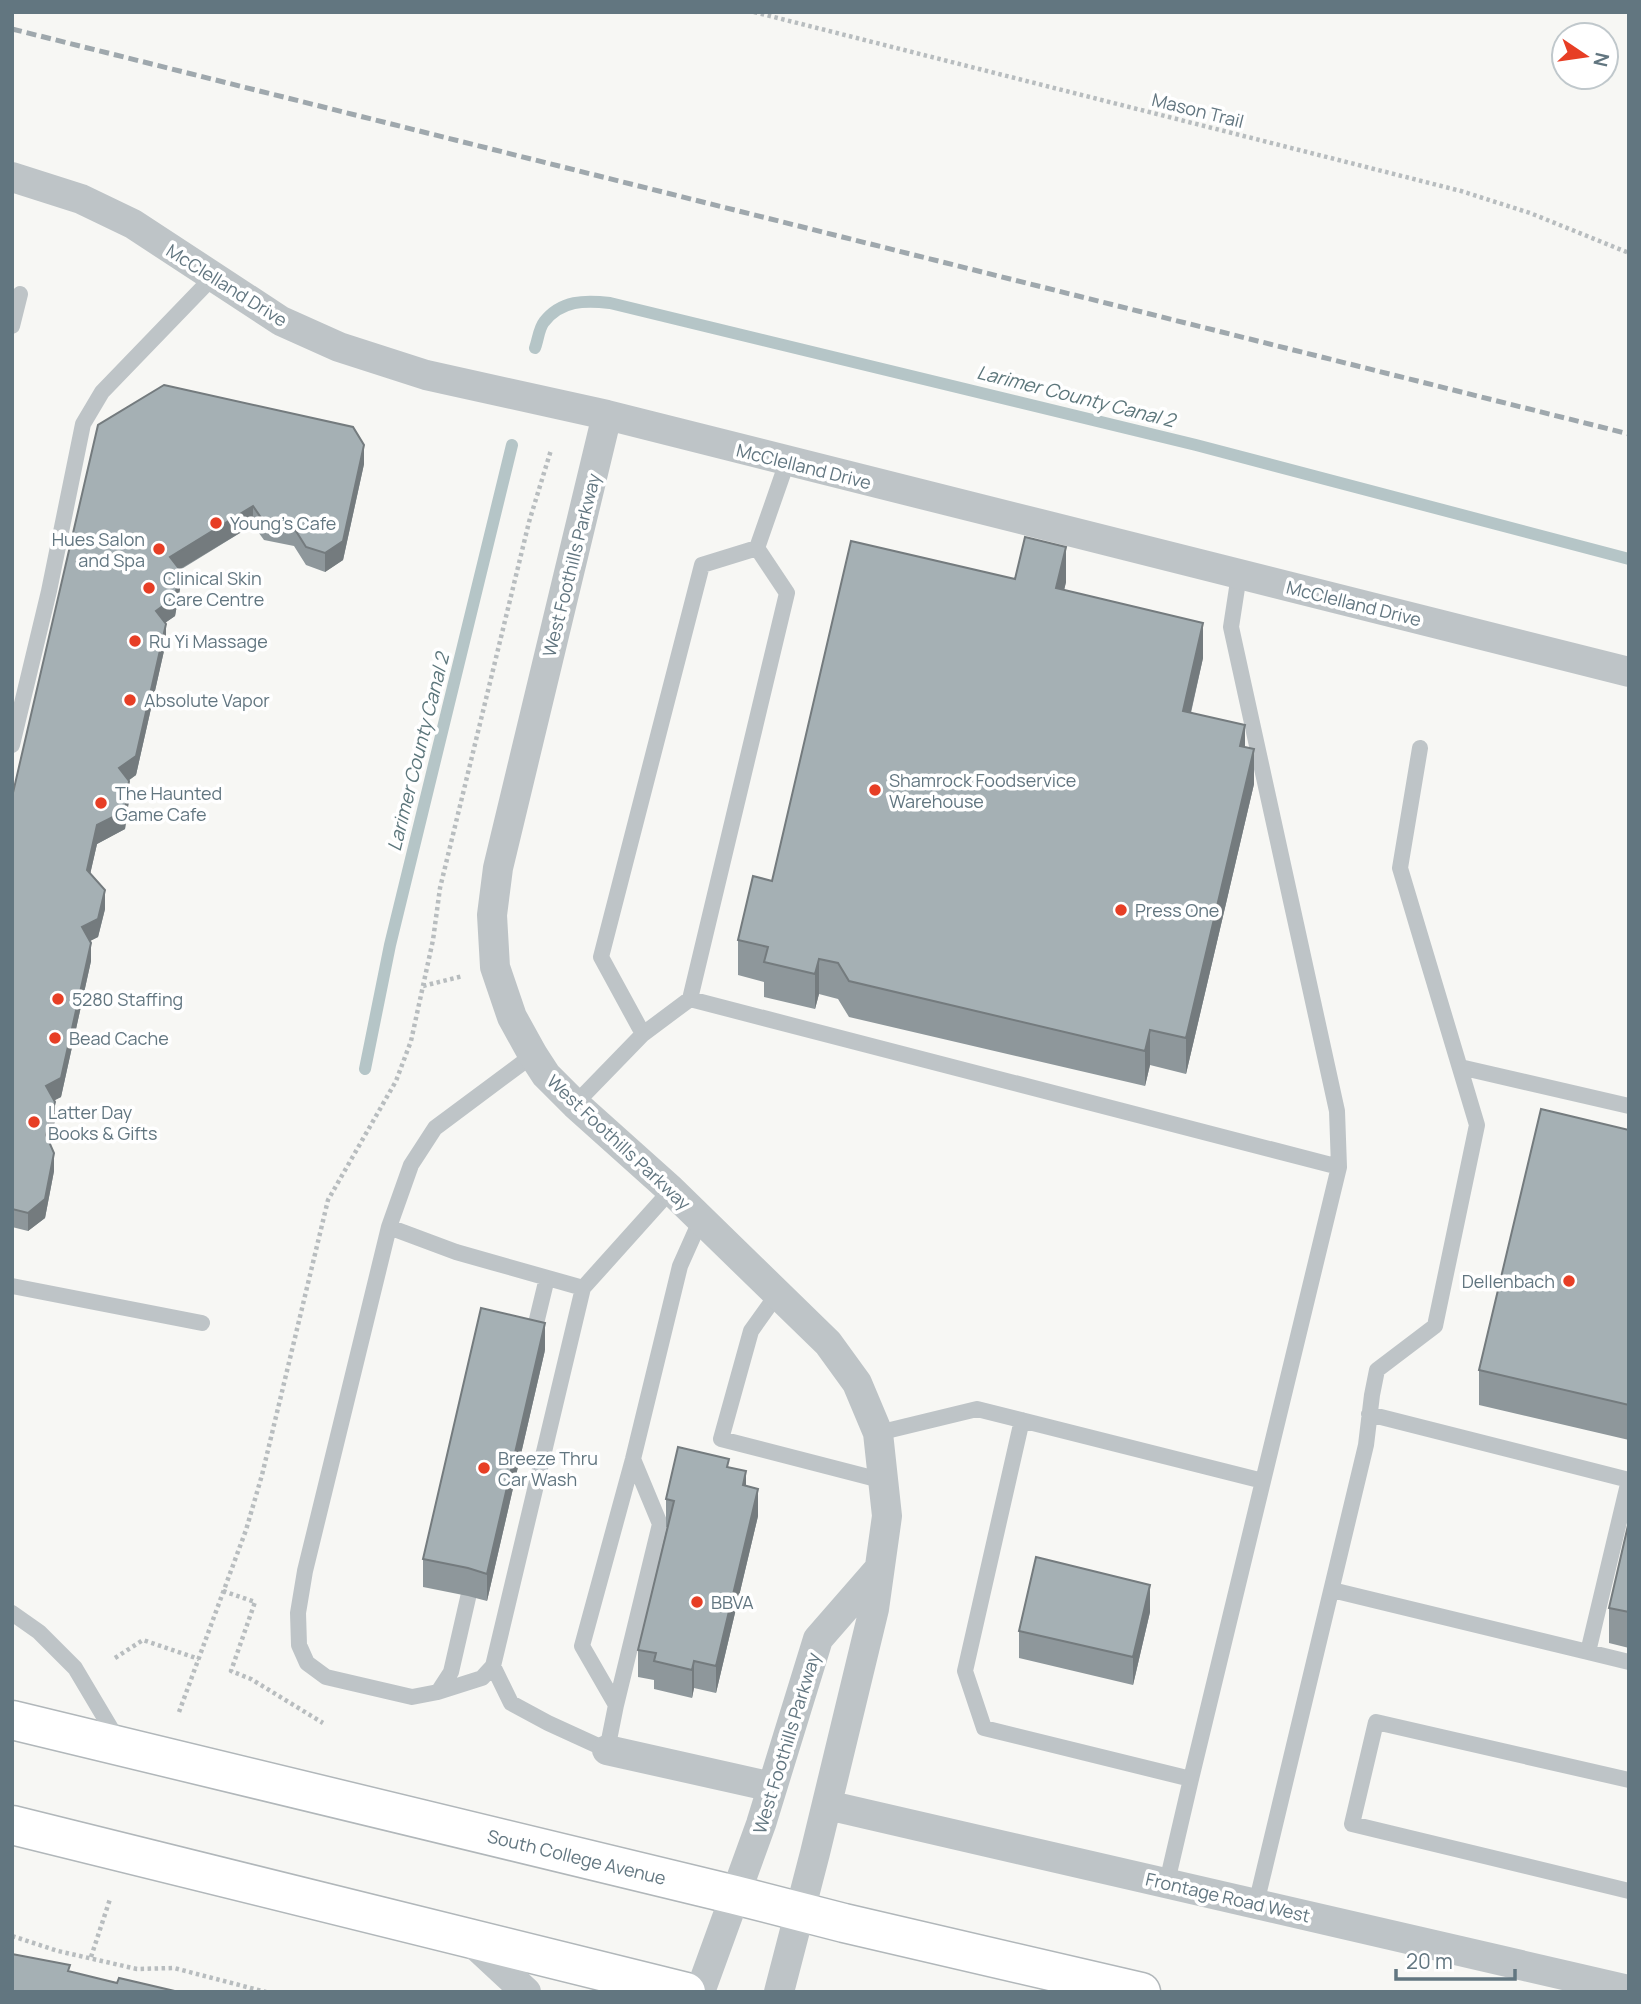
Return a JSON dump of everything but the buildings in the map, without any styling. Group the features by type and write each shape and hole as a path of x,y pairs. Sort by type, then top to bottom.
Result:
{"highway":[{"name":"South College Avenue","path":"12,1720 121,1744 844,1923 1141,1992"},
{"path":"12,1825 686,1992"}],"street":[{"name":"McClelland Drive","path":"12,177 81,199 133,225 281,321 338,347 426,375 607,415 1629,672"},
{"name":"West Foothills Parkway","path":"607,415 498,868 492,915 495,967 512,1017 546,1075 671,1190 828,1343 856,1383 878,1433 887,1516 874,1609 779,1992"},
{"name":"West Foothills Parkway","path":"700,1992 761,1824 818,1639 879,1569"},
{"path":"607,1749 772,1787"},
{"name":"Frontage Road West","path":"827,1805 1629,1990"},
{"path":"468,1938 526,1992"}],"lane":[{"path":"12,745 49,591 83,424 102,392 213,277"},
{"path":"12,326 20,294"},
{"path":"757,548 787,462"},
{"path":"575,1104 643,1034 690,999 787,593 757,548"},
{"path":"643,1034 601,957 702,565 757,548"},
{"path":"1167,1882 1339,1167 1337,1111 1231,627 1240,575"},
{"path":"1255,1904 1366,1445 1377,1370 1435,1326 1477,1125 1400,868 1420,748"},
{"path":"690,999 1339,1167"},
{"path":"533,1055 435,1128 411,1166 390,1227 305,1571 298,1613 299,1644 307,1663 326,1677 412,1697 482,1678 494,1666 583,1288 671,1190"},
{"path":"1460,1067 1629,1106"},
{"path":"616,1705 582,1646 633,1459 680,1266 701,1219"},
{"path":"390,1227 456,1252 583,1288"},
{"path":"527,1360 547,1278"},
{"path":"12,1286 202,1323"},
{"path":"778,1293 751,1331 721,1439 884,1481"},
{"path":"878,1433 977,1409 1263,1482"},
{"path":"1369,1414 1629,1480 1588,1652"},
{"path":"1022,1420 965,1671 984,1728 1191,1779"},
{"path":"494,1666 511,1703 607,1749 660,1524 633,1459"},
{"path":"438,1692 451,1672 478,1556"},
{"path":"1332,1590 1629,1662"},
{"path":"12,1614 39,1632 75,1668 121,1744"},
{"path":"1629,1780 1376,1722 1352,1824 1629,1891"}],"path":[{"name":"Mason Trail","path":"754,12 1461,191 1530,213 1629,253"},
{"path":"179,1712 246,1530 262,1475 328,1200 396,1081 411,1041 433,940 440,888 529,522 551,450"},
{"path":"223,1591 255,1602 231,1671 251,1679 323,1723"},
{"path":"115,1658 143,1640 200,1659"},
{"path":"91,1958 110,1899"},
{"path":"13,1938 137,1969 174,1968 266,1992"}],"waterway":[{"name":"Larimer County Canal 2","path":"535,348 542,325 558,309 574,303 610,303 1196,445 1629,559"},
{"name":"Larimer County Canal 2","path":"365,1069 390,945 512,445"}],"railway":[{"path":"12,29 1629,434"}],"place":[{"name":"Young's Cafe","path":"216,523"},
{"name":"Hues Salon and Spa","path":"159,549"},
{"name":"Clinical Skin Care Centre","path":"149,588"},
{"name":"Ru Yi Massage","path":"135,641"},
{"name":"Absolute Vapor","path":"130,700"},
{"name":"Shamrock Foodservice Warehouse","path":"875,790"},
{"name":"The Haunted Game Cafe","path":"101,803"},
{"name":"Press One","path":"1121,910"},
{"name":"5280 Staffing","path":"58,999"},
{"name":"Bead Cache","path":"55,1038"},
{"name":"Latter Day Books & Gifts","path":"34,1122"},
{"name":"Dellenbach","path":"1569,1281"},
{"name":"Breeze Thru Car Wash","path":"484,1468"},
{"name":"BBVA","path":"697,1602"}]}
